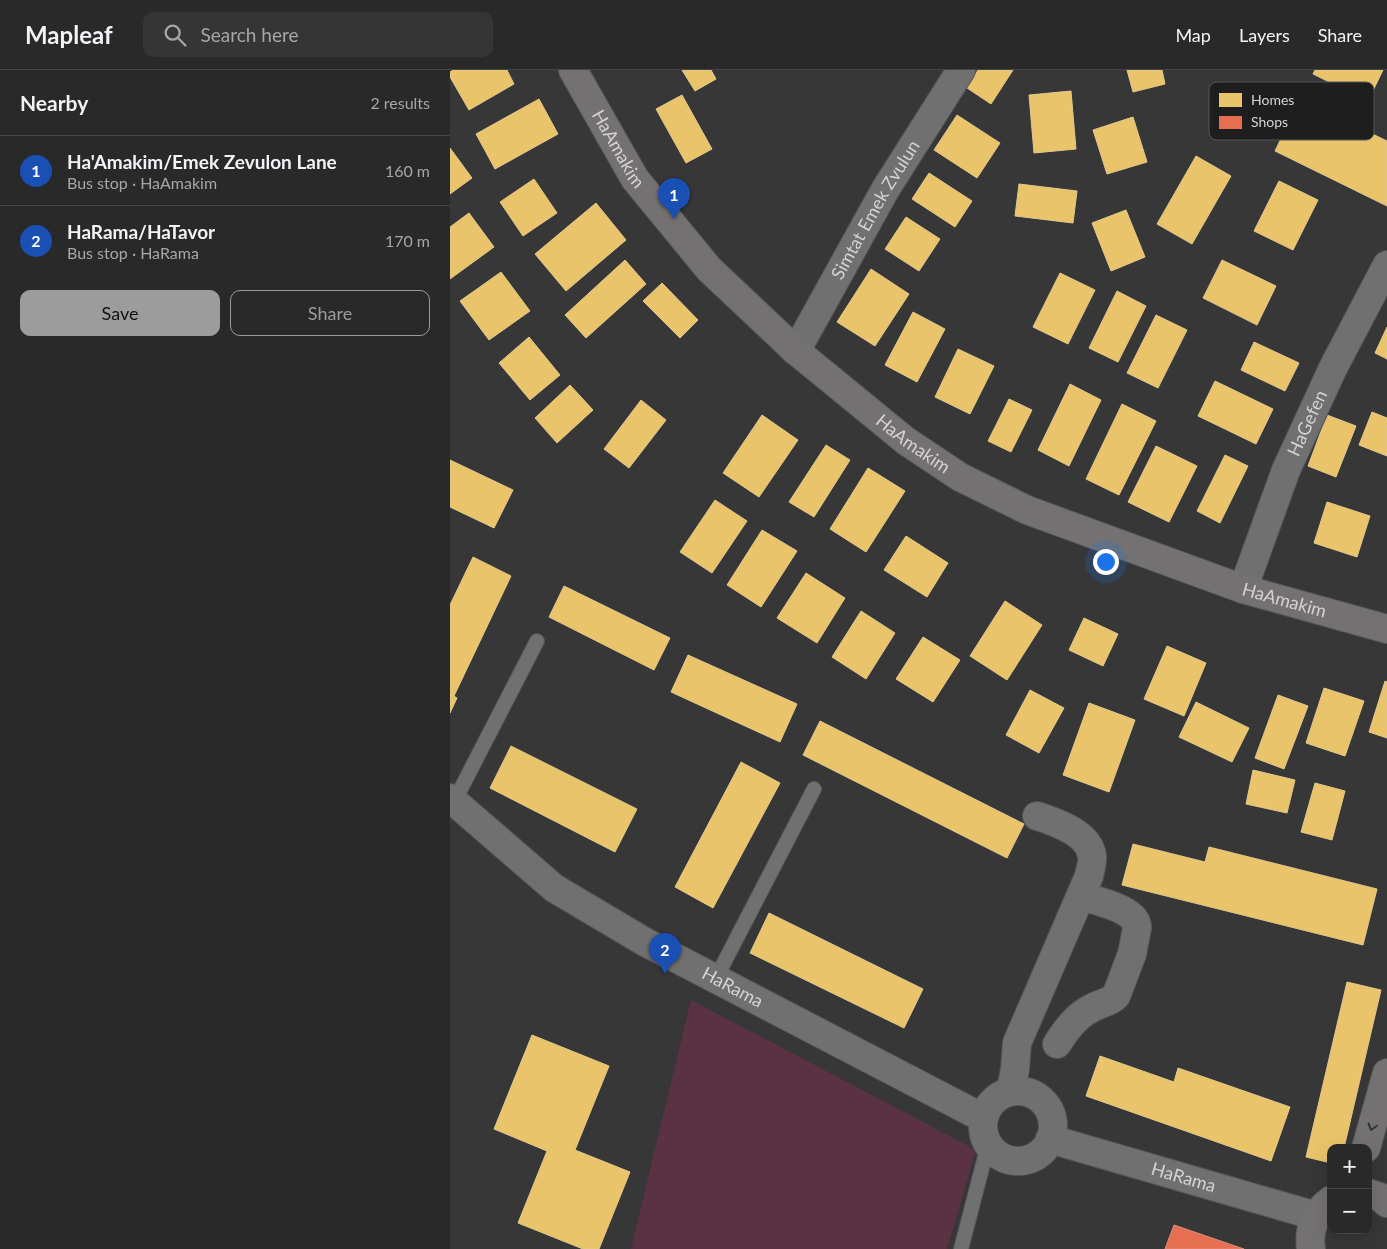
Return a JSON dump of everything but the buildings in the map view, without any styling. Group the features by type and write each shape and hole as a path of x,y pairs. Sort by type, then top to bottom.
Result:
{"street":[{"name":"HaAmakim","path":"573,70 634,179 708,269 796,351 906,441 960,477 1026,510 1243,589 1387,629"},
{"name":"Simtat Emek Zvulun","path":"796,351 885,190 961,70"},
{"name":"HaGefen","path":"1243,589 1286,470 1333,368 1387,265"},
{"name":"HaRama","path":"452,800 554,888 645,942 983,1118"},
{"path":"1011,1090 1017,1043 1081,896 1089,876 1092,856 1087,843 1080,836 1065,827 1037,816"},
{"path":"1057,1044 1069,1026 1090,1008 1111,1001 1116,996 1132,954 1138,924 1134,917 1124,910 1081,896"},
{"path":"1367,1144 1387,1073"},
{"path":"1011,1090 1023,1090 1039,1097 1046,1104 1052,1118 1053,1128 1045,1148 1040,1154 1023,1161 1007,1160 996,1154 988,1145 982,1130 983,1118 991,1102 1000,1094 1011,1090"},
{"name":"HaRama","path":"1050,1139 1323,1208"},
{"path":"1372,1194 1380,1197 1387,1203"},
{"path":"1312,1249 1310,1231 1323,1208"}],"lane":[{"path":"452,800 537,642"},
{"path":"716,978 814,790"},
{"path":"962,1249 988,1145"}],"shaded area":[{"path":"691,1000 976,1150 947,1249 631,1249"}],"place":[{"name":"Ha'Amakim/Emek Zevulon Lane","path":"674,219"},
{"name":"HaRama/HaTavor","path":"665,974"}]}
